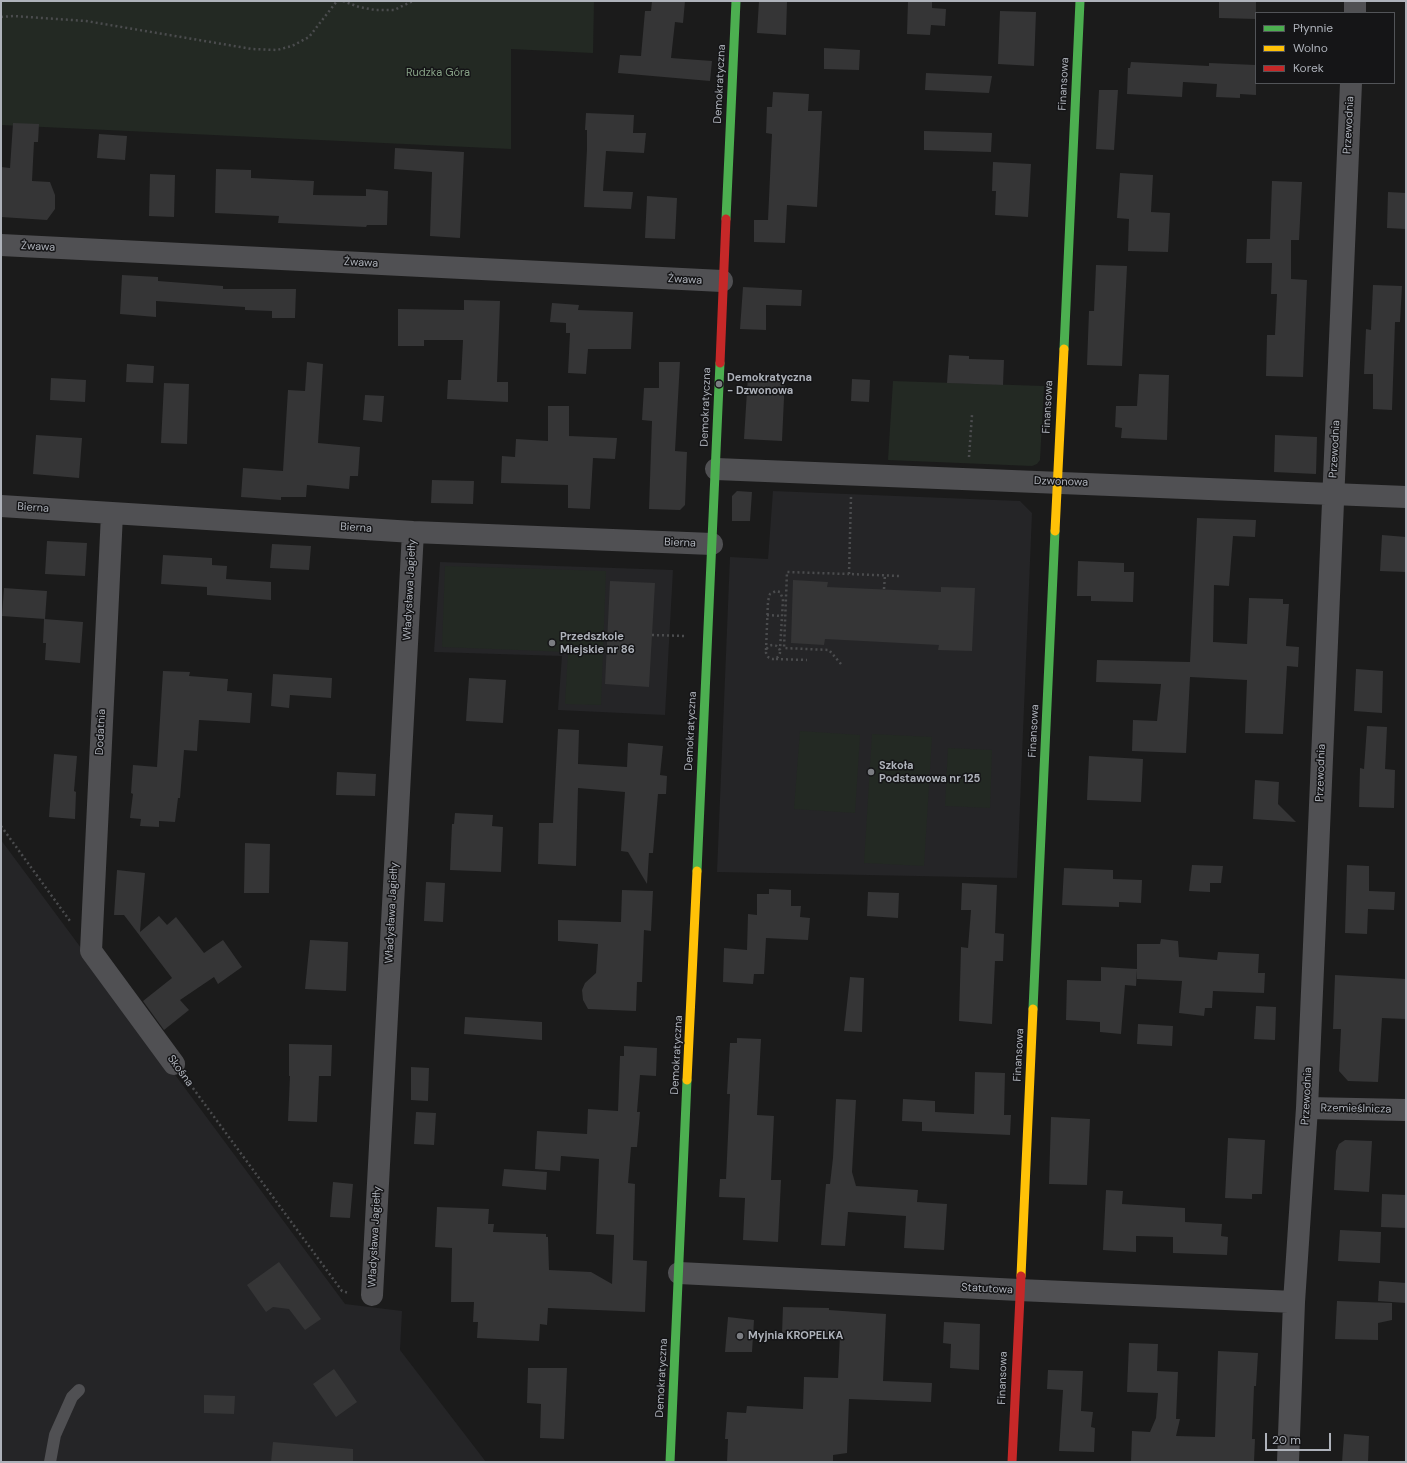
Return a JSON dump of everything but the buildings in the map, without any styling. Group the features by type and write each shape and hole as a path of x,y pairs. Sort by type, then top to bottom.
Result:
{"street":[{"name":"Demokratyczna","path":"670,1462 716,469 722,281 736,1"},
{"name":"Finansowa","path":"1012,1462 1056,481 1080,1"},
{"path":"1355,1 1355,12"},
{"name":"Przewodnia","path":"1288,1462 1294,1302 1307,1108 1351,84"},
{"name":"Żwawa","path":"1,245 722,281"},
{"name":"Dzwonowa","path":"716,469 1056,481 1406,497"},
{"name":"Bierna","path":"1,506 413,532 712,544"},
{"name":"Dodatnia","path":"91,951 112,514"},
{"name":"Władysława Jagiełły","path":"372,1295 413,532"},
{"name":"Skośna","path":"91,951 174,1064"},
{"name":"Rzemieślnicza","path":"1307,1108 1406,1110"},
{"name":"Statutowa","path":"679,1273 1294,1302"}],"lane":[{"path":"50,1462 55,1435 72,1397 79,1390"}],"path":[{"path":"1,17 13,16 86,21 252,50 277,50 292,46 309,37 337,1"},
{"path":"343,1 359,7 382,10 394,10 413,1"},
{"path":"969,463 972,414"},
{"path":"849,574 852,494"},
{"path":"842,664 829,650 784,648 787,572 900,576"},
{"path":"884,589 885,575"},
{"path":"776,659 780,655 782,616 782,595 776,591 770,594 767,616 767,657 776,659 807,660"},
{"path":"767,616 782,616"},
{"path":"652,635 686,636"},
{"path":"766,650 773,645 780,650"},
{"path":"1,826 71,923"},
{"name":"Skośna","path":"174,1064 342,1291 353,1294 372,1295"}],"shaded area":[{"name":"Szkoła Podstawowa nr 125","path":"773,491 1020,501 1032,513 1017,878 717,872 730,557 768,559"},
{"name":"Przedszkole Miejskie nr 86","path":"440,562 673,570 665,715 558,710 562,656 434,652"},
{"path":"1,840 345,1304 402,1311 400,1350 486,1462 1,1462"}],"green space":[{"name":"Rudzka Góra","path":"1,1 594,1 593,53 511,49 511,149 1,125"},
{"path":"893,381 1044,386 1040,460 1037,464 1032,466 888,460"},
{"path":"445,566 606,571 601,705 565,704 568,652 442,647"},
{"path":"800,731 860,735 855,813 794,809"},
{"path":"872,734 932,737 924,866 864,863"},
{"path":"948,748 992,750 990,808 945,806"}],"traffic: fast":[{"path":"726,219 736,1"},
{"path":"1064,349 1080,1"},
{"path":"697,871 720,363"},
{"path":"1033,1009 1055,531"},
{"path":"670,1462 687,1080"}],"traffic: slow":[{"path":"1055,531 1064,349"},
{"path":"687,1080 697,871"},
{"path":"1021,1276 1033,1009"}],"traffic: jam":[{"path":"720,363 726,219"},
{"path":"1012,1462 1021,1276"}],"place":[{"name":"Demokratyczna - Dzwonowa","path":"719,384"},
{"name":"Przedszkole Miejskie nr 86","path":"552,643"},
{"name":"Szkoła Podstawowa nr 125","path":"871,772"},
{"name":"Myjnia KROPELKA","path":"740,1336"}]}
